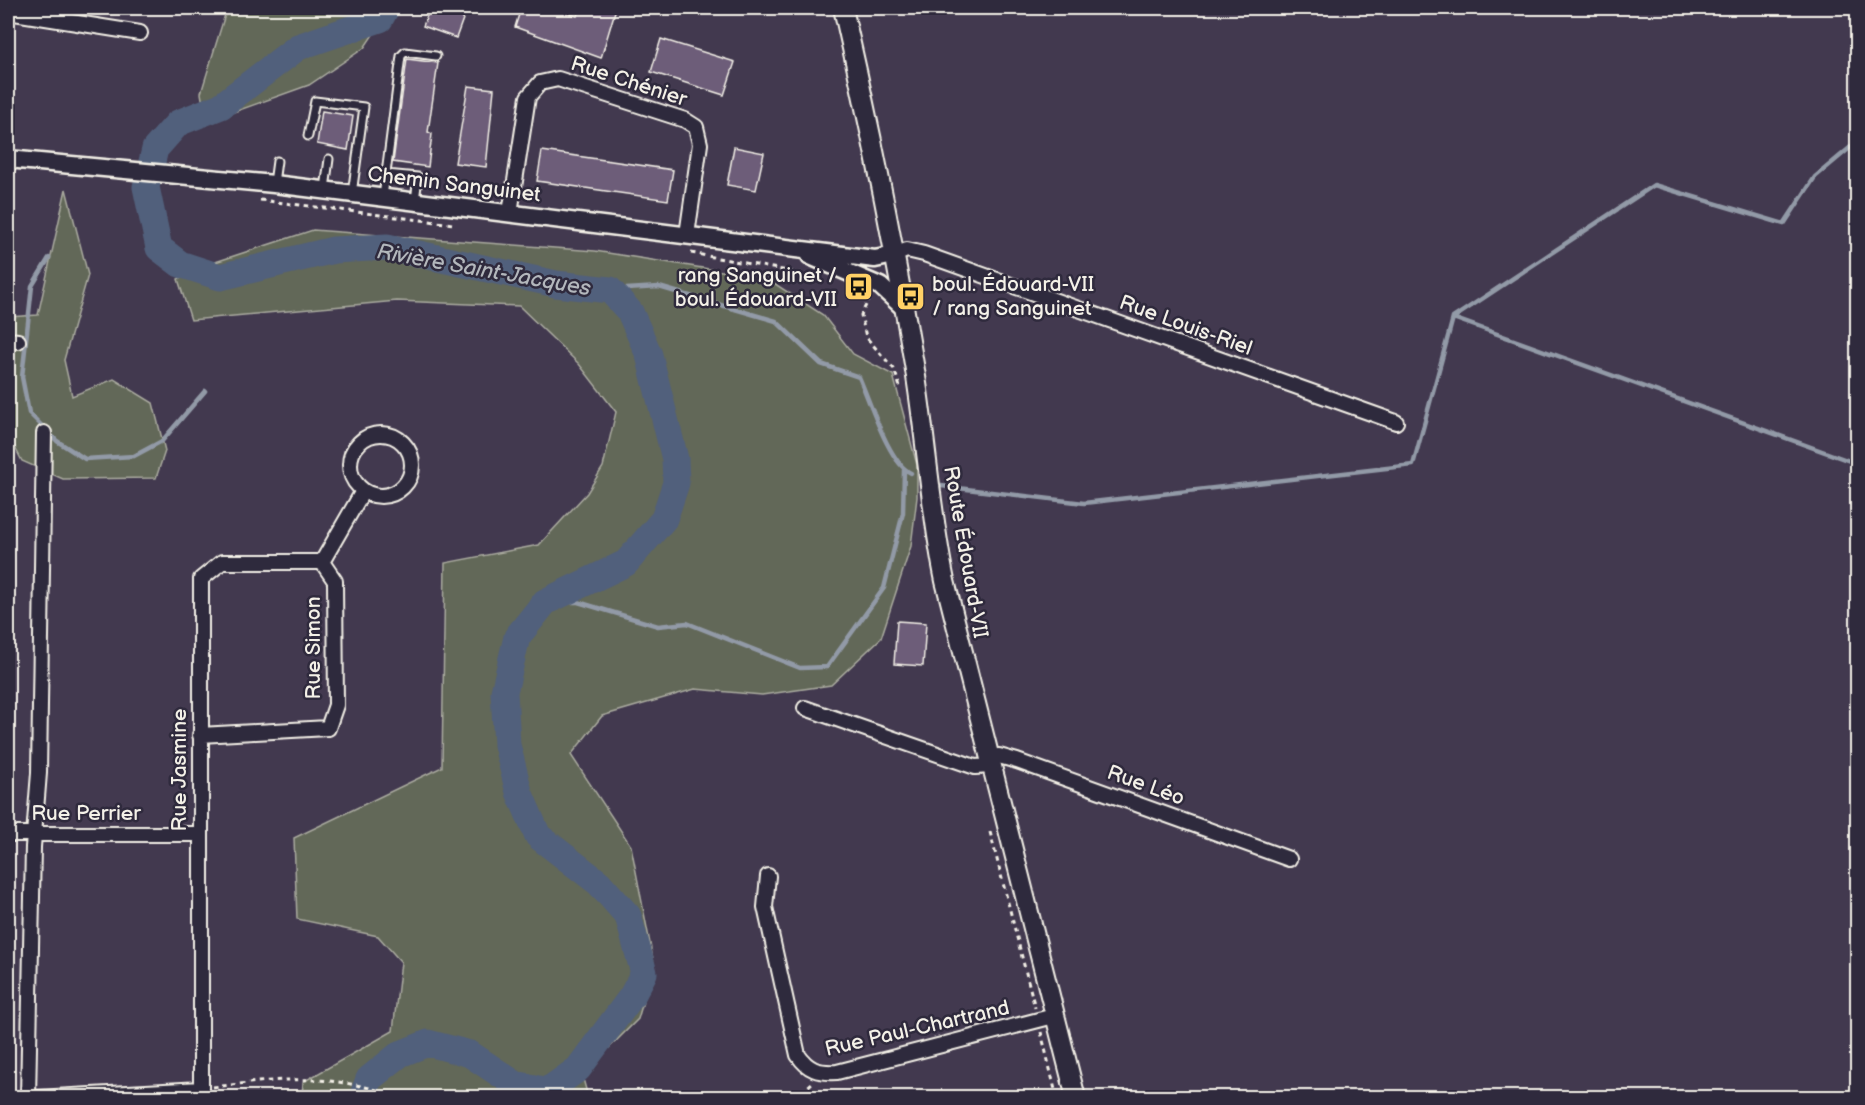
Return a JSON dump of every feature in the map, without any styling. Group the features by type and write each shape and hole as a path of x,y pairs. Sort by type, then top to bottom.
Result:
{"main road":[{"name":"Route Édouard-VII","path":"843,8 876,152 918,387 939,554 989,762 1076,1098"}],"street":[{"path":"8,12 140,33"},
{"name":"Rue Chénier","path":"510,213 528,97 540,83 558,79 685,120 696,128 700,144 687,235"},
{"name":"Chemin Sanguinet","path":"8,159 274,184 875,259 894,255"},
{"path":"798,250 825,264 880,285 904,308"},
{"name":"Rue Louis-Riel","path":"894,255 907,250 924,254 1396,422"},
{"path":"28,1098 33,833 39,772 44,433"},
{"path":"384,433 402,442 412,459 412,470 402,488 383,496 363,491 351,475 350,464 356,445 374,434 384,433"},
{"path":"322,562 363,491"},
{"name":"Rue Jasmine","path":"201,1093 201,579 222,562 322,562"},
{"name":"Rue Simon","path":"200,735 328,728 336,705 335,582 322,562"},
{"name":"Rue Léo","path":"805,708 975,767 999,756 1017,761 1289,860"},
{"name":"Rue Perrier","path":"8,834 200,834"},
{"name":"Rue Paul-Chartrand","path":"768,876 765,907 798,1055 806,1067 823,1073 844,1070 1054,1016"},
{"path":"36,1098 201,1093"}],"lane":[{"path":"383,197 402,54 408,52 436,56"},
{"path":"308,136 315,101 364,107 352,194"},
{"path":"325,190 329,159"},
{"path":"274,184 277,161"},
{"path":"386,174 418,177 415,201"}],"path":[{"name":"Chemin Sanguinet","path":"257,200 463,225"},
{"path":"685,252 818,276"},
{"path":"866,293 870,297 876,294"},
{"path":"1043,1039 1057,1098"},
{"path":"795,1098 823,1073"},
{"path":"201,1093 292,1078 327,1079 388,1093 400,1098"}],"green space":[{"path":"227,8 391,8 364,48 309,85 206,122 201,93"},
{"path":"66,189 88,275 64,360 72,396 114,379 153,403 165,451 156,478 63,479 22,461 8,434 8,317 38,315"},
{"path":"313,230 595,251 766,278 823,315 853,354 893,375 917,465 917,497 911,546 881,638 831,685 762,695 695,689 602,716 571,755 631,846 654,964 638,1019 582,1075 588,1097 302,1097 303,1082 393,1031 401,962 378,936 297,919 294,838 442,767 445,563 539,545 587,493 603,467 616,412 579,364 519,306 397,301 191,320 178,279 197,268"}],"building":[{"path":"430,8 467,8 456,38 423,26"},
{"path":"521,8 552,8 577,16 580,8 616,8 601,58 515,27"},
{"path":"661,39 735,62 724,95 651,72"},
{"path":"407,59 438,63 428,132 432,134 428,167 393,162"},
{"path":"468,86 494,89 486,167 455,163"},
{"path":"322,111 353,116 348,150 317,144"},
{"path":"734,147 764,153 756,190 727,185"},
{"path":"542,151 673,170 668,200 537,181"},
{"path":"897,621 926,623 923,666 894,664"}],"waterway":[{"name":"Rivière Saint-Jacques","path":"362,1098 369,1079 400,1054 428,1043 470,1054 515,1084 547,1091 578,1069 632,996 644,973 628,916 599,883 538,836 519,792 507,745 504,692 517,637 545,602 626,563 664,519 676,483 675,459 649,355 630,312 610,290 556,284 387,247 334,250 220,277 180,264 159,248 146,187 155,149 178,123 221,106 298,47 380,19 386,8"},
{"path":"941,486 1084,503 1413,465 1453,318 1654,185 1784,224 1815,177 1858,141"},
{"path":"49,258 32,286 22,377 29,413 57,441 85,459 134,456 162,441 205,391"},
{"path":"610,290 659,287 776,321 821,364 859,377 874,415 895,457 911,473"},
{"path":"1453,318 1858,464"},
{"path":"545,602 578,602 658,626 687,623 800,668 827,667 884,588 903,513 904,470"}],"place":[{"name":"rang Sanguinet / boul. Édouard-VII","path":"858,287"},
{"name":"boul. Édouard-VII / rang Sanguinet","path":"911,296"}]}
